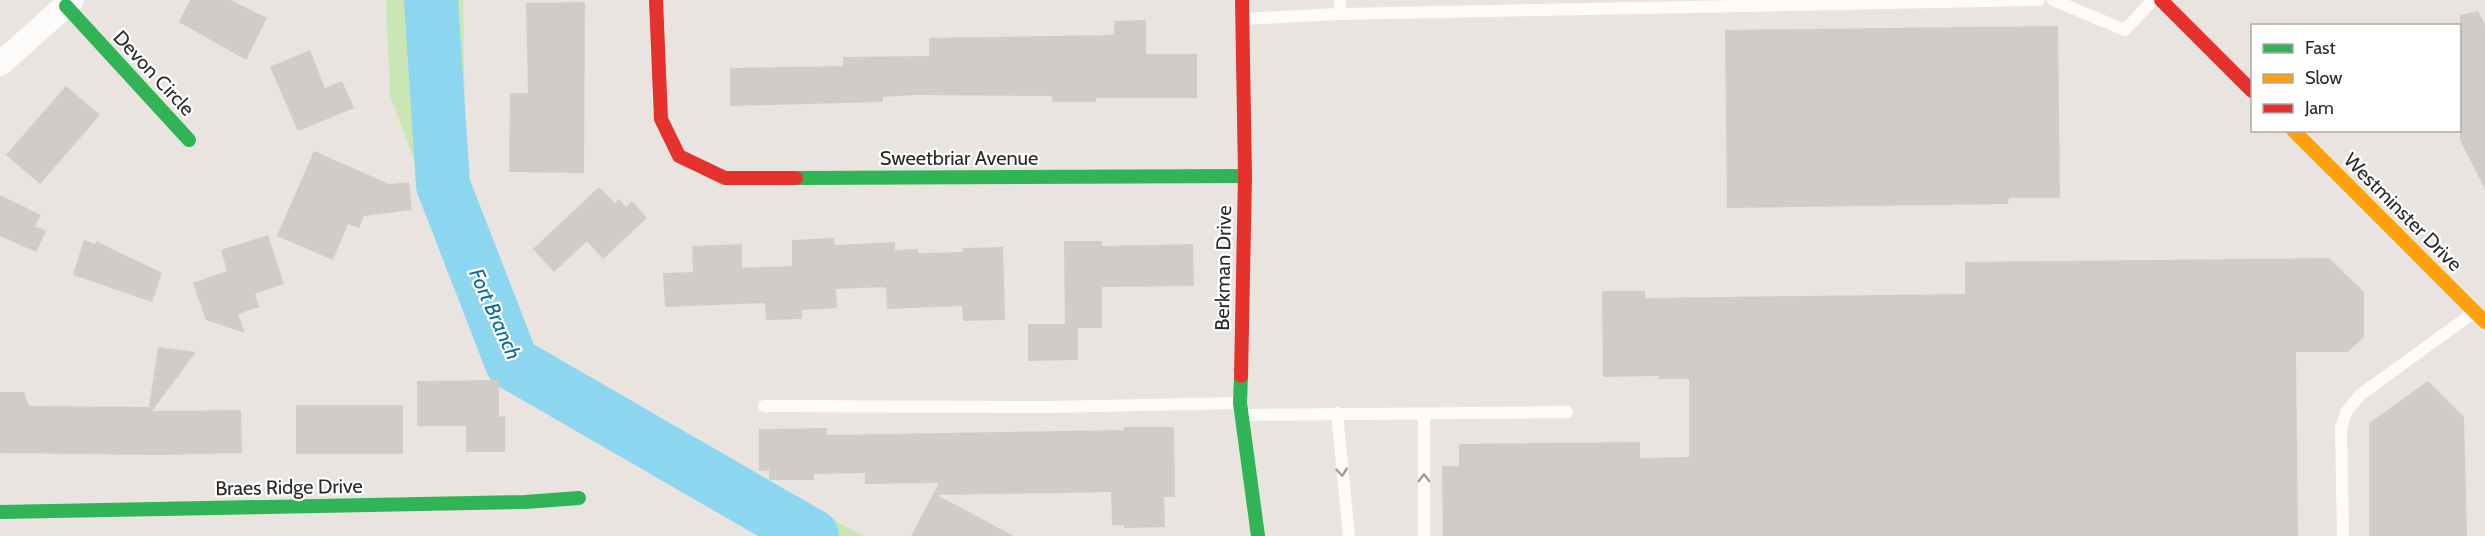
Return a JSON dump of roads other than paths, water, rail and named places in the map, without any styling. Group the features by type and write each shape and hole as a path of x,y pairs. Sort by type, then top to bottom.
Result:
{"street":[{"name":"Sweetbriar Avenue","path":"656,0 661,119 679,156 725,178 1245,176"},
{"name":"Berkman Drive","path":"1242,0 1245,176 1240,409 1258,536"},
{"path":"2161,0 2251,88"},
{"path":"0,64 69,3"},
{"name":"Devon Circle","path":"69,3 189,140"},
{"name":"Westminster Drive","path":"2295,132 2480,317"},
{"name":"Braes Ridge Drive","path":"0,512 525,502 579,498"}],"lane":[{"path":"1340,0 1340,14"},
{"path":"1241,19 1340,14 1415,6 2039,0"},
{"path":"2053,0 2125,30 2153,0"},
{"path":"2343,536 2341,428 2346,412 2360,395 2480,317"},
{"path":"764,406 1240,409 1424,414 1567,412"},
{"path":"1336,413 1349,536"},
{"path":"1424,414 1424,536"}],"waterway":[{"name":"Fort Branch","path":"431,0 443,185 512,363 812,536"}]}
